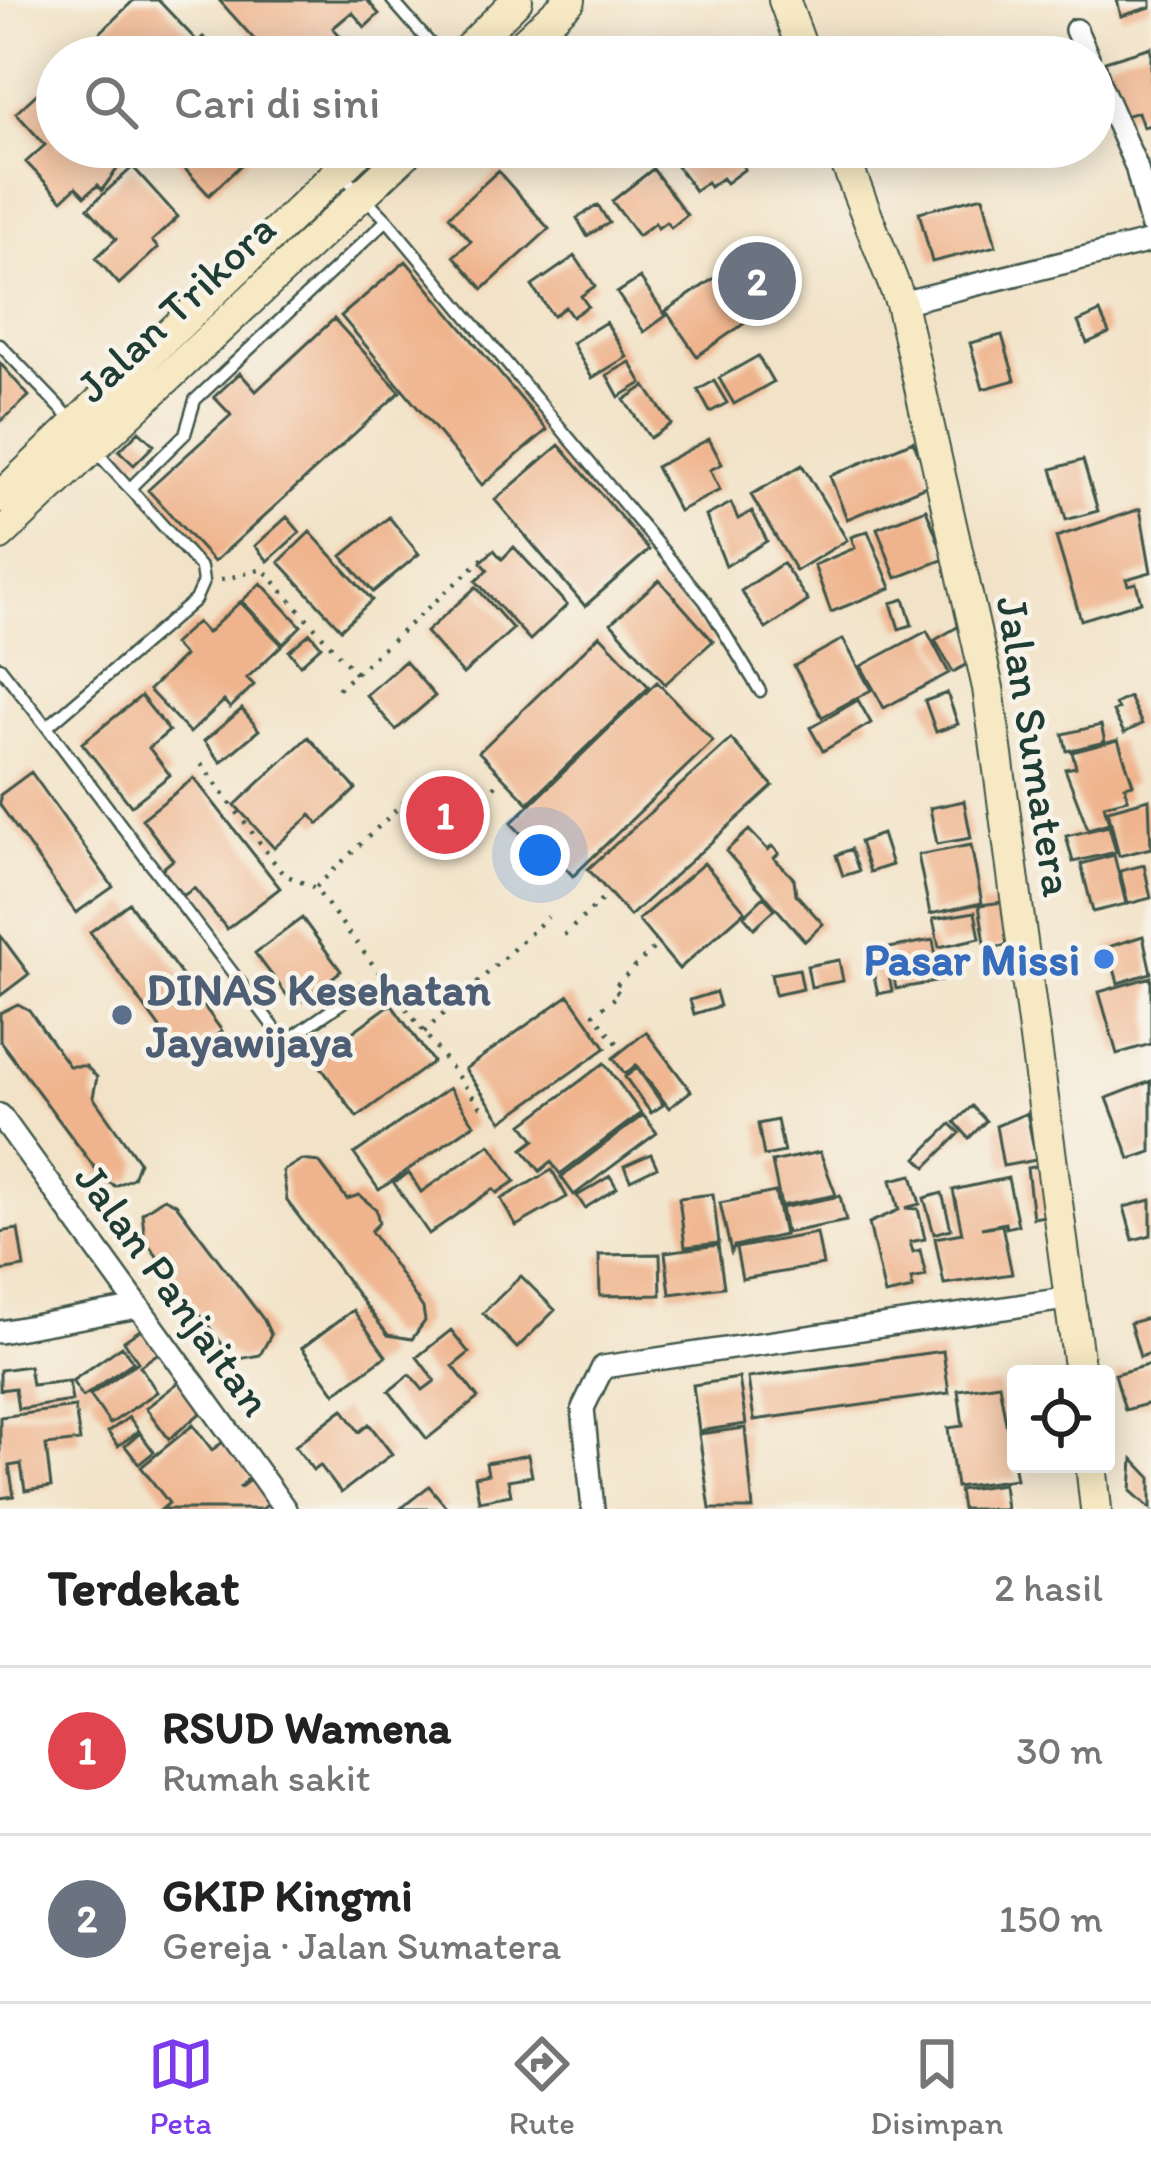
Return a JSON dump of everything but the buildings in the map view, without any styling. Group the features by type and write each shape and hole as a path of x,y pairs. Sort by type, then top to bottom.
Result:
{"main road":[{"path":"481,36 517,0"},
{"path":"531,36 570,0"},
{"path":"784,0 797,36"},
{"name":"Jalan Trikora","path":"0,535 83,435 341,168"},
{"name":"Jalan Trikora","path":"0,497 83,435 390,168"},
{"name":"Jalan Sumatera","path":"848,168 901,303 988,688 1079,1365"},
{"path":"1092,1473 1096,1509"}],"street":[{"path":"1076,30 1079,36"},
{"path":"1115,118 1136,166 1151,224"},
{"path":"901,303 1151,242"},
{"name":"Jalan Panjaitan","path":"0,1114 285,1509"},
{"path":"593,1509 583,1408 603,1367 1072,1298"},
{"path":"0,1332 138,1306"}],"lane":[{"path":"392,0 424,36"},
{"path":"335,168 387,220 705,601 760,691"},
{"path":"130,488 185,434 195,400 387,220"},
{"path":"0,345 201,568 203,582 195,600 46,727"},
{"path":"0,667 285,1042 363,988"}],"path":[{"path":"338,689 490,552"},
{"path":"201,568 225,582 263,569 356,674"},
{"path":"201,764 283,874 314,888 483,1110"},
{"path":"460,820 501,780"},
{"path":"314,888 424,783"},
{"path":"565,935 606,896"},
{"path":"424,1032 548,917"},
{"path":"617,1043 594,1014 620,994 614,988 656,946"}],"place":[{"name":"GKIP Kingmi","path":"757,281"},
{"name":"RSUD Wamena","path":"445,815"},
{"name":"Pasar Missi","path":"1104,959"},
{"name":"DINAS Kesehatan Jayawijaya","path":"122,1015"}]}
